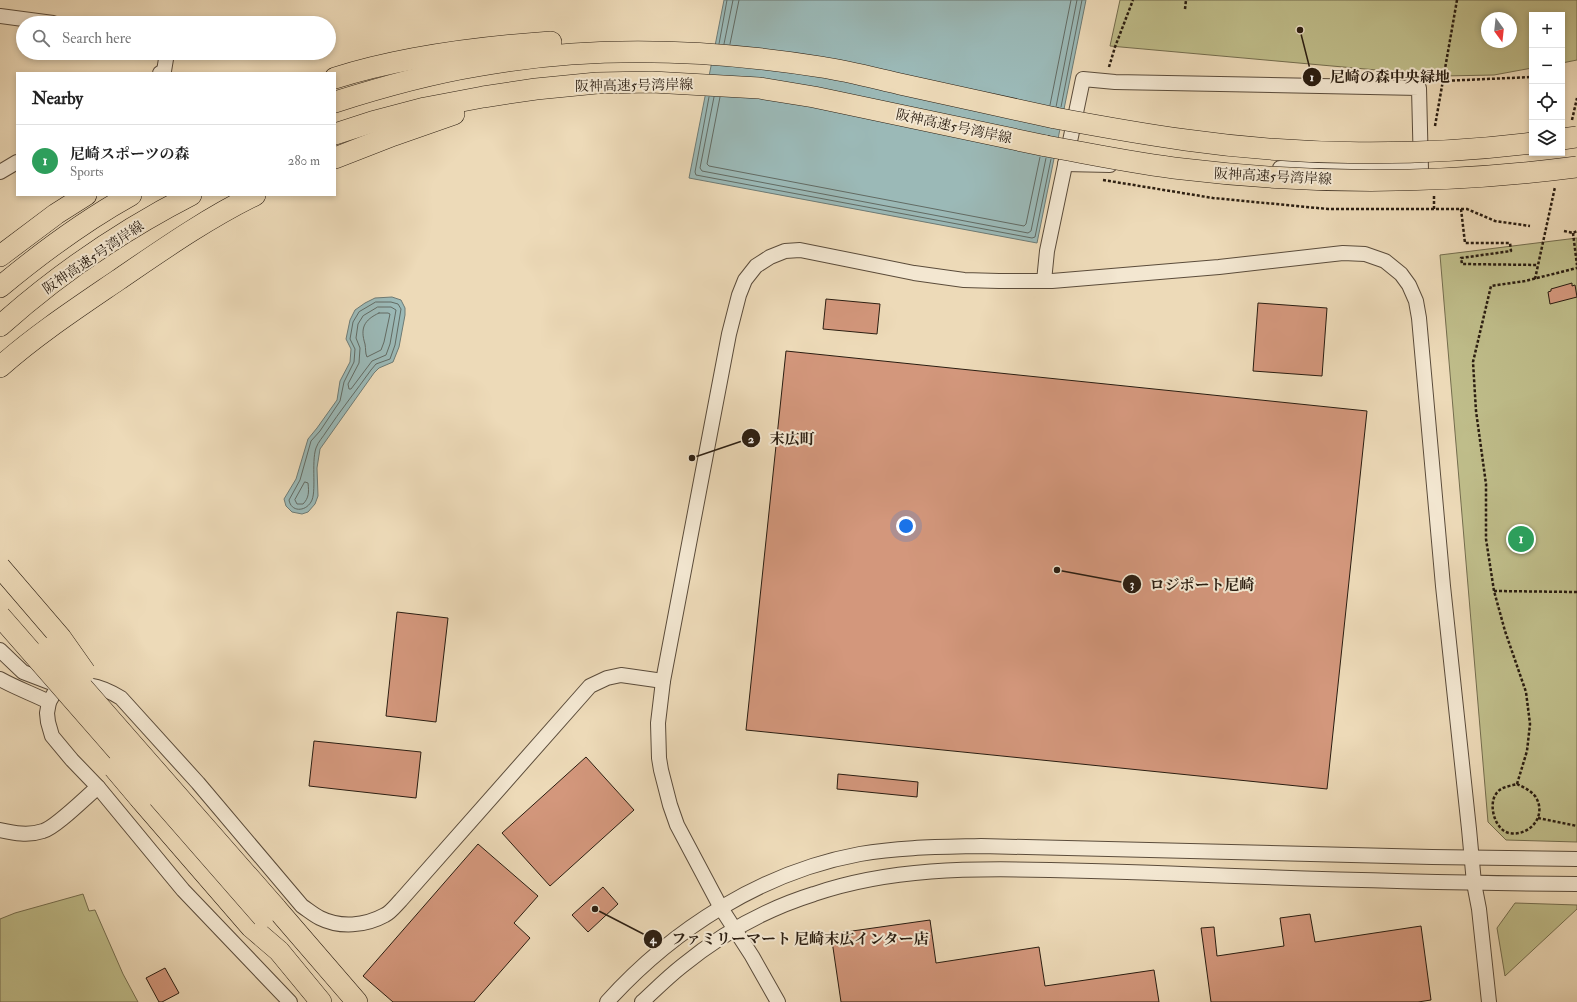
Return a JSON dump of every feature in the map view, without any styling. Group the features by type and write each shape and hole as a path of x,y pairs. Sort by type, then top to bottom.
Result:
{"highway":[{"path":"336,78 400,61 452,53 499,47 601,39 660,40 757,49 822,67"},
{"name":"阪神高速5号湾岸線","path":"336,102 422,77 478,65 596,53 654,52 706,55 822,67 1055,118 1186,140 1297,150 1355,152 1451,151 1529,143"},
{"name":"阪神高速5号湾岸線","path":"336,134 417,110 483,97 536,89 597,83 652,82 759,88 814,97 1046,146 1167,167 1227,174 1282,178 1402,181 1501,176 1577,167"},
{"path":"336,158 394,134 439,118 489,104 539,93 597,83"},
{"path":"1565,139 1577,137"},
{"path":"0,256 56,214 84,196"},
{"path":"0,287 29,263 76,230 129,196"},
{"name":"阪神高速5号湾岸線","path":"0,326 46,288 89,256 189,196"},
{"path":"0,367 48,329 128,273 195,229 252,196"},
{"path":"0,567 61,638 263,917 280,951 321,1002"},
{"path":"0,592 167,784"},
{"path":"0,616 263,917"},
{"path":"0,638 263,917 357,1002"}],"street":[{"path":"0,16 16,18"},
{"path":"162,72 164,71 166,60"},
{"path":"1044,281 1047,251 1065,164 1083,79 1106,82 1419,88 1421,170 1065,164"},
{"path":"0,172 16,163"},
{"path":"778,1002 752,956 721,908 677,825 670,805 659,758 658,723 663,681 729,334 739,295 745,280 756,266 770,257 785,251 800,250 964,280 1044,281 1219,267 1343,253 1365,254 1385,261 1401,274 1409,285 1416,301 1419,318 1443,586 1474,883 1479,909 1489,1002"},
{"path":"0,650 23,672 63,688"},
{"path":"290,1002 183,890 98,787 72,760 52,736 47,713 49,702 56,690 75,685 86,685 107,690 121,698 198,783 302,906 318,918 332,923 350,925 367,922 386,915 401,900 590,686 607,678 621,675 663,681"},
{"path":"0,679 14,687 32,693 49,702"},
{"path":"0,822 7,831 32,834 45,831 98,787"},
{"path":"607,1002 643,965 673,940 699,921 721,908 749,892 808,868 860,854 912,848 981,846 1577,859"},
{"path":"642,1002 681,966 734,929 762,915 813,894 852,883 910,873 994,869 1474,883 1577,884"}],"path":[{"path":"1106,82 1115,47 1133,0"},
{"path":"1185,8 1186,0"},
{"path":"1443,76 1457,0"},
{"path":"1442,82 1529,77"},
{"path":"1101,180 1213,198 1328,209 1467,209 1496,221 1530,226"},
{"path":"1461,209 1465,243 1510,243 1511,251 1461,258 1462,264 1538,266 1535,278"},
{"path":"1564,231 1573,233 1577,231"},
{"path":"1517,784 1527,751 1530,724 1526,692 1505,631 1494,591 1486,539 1486,484 1476,411 1473,362 1491,286 1535,278 1577,266 1573,233"},
{"path":"1494,591 1577,592"},
{"path":"1517,784 1527,789 1535,797 1539,807 1538,818 1532,828 1522,833 1507,833 1498,826 1492,806 1495,794 1504,787 1517,784"},
{"path":"1538,818 1577,826"}],"shaded area":[{"path":"1120,0 1577,0 1577,60 1565,62 1565,12 1529,12 1529,69 1494,75 1443,76 1110,46"},
{"path":"1577,238 1577,842 1506,840 1488,822 1440,255"},
{"path":"83,894 89,911 95,910 123,974 138,1002 0,1002 0,919 15,913"},
{"path":"1515,903 1577,905 1577,909 1505,976 1497,928"}],"water":[{"path":"724,0 1086,0 1037,243 689,178"},
{"path":"392,297 401,300 405,308 399,347 393,362 379,368 374,373 320,449 317,468 318,496 315,504 308,512 302,514 292,512 286,506 284,499 296,479 308,439 337,400 340,381 350,362 351,349 346,339 350,320 355,310 365,303 375,298"}],"building":[{"path":"1572,283 1572,286 1575,285 1577,297 1550,304 1548,292 1551,291 1551,289"},
{"path":"826,299 880,304 877,334 823,329"},
{"path":"1258,303 1327,308 1322,376 1253,371"},
{"path":"786,351 1367,411 1327,789 746,730"},
{"path":"397,612 448,618 436,722 386,716"},
{"path":"314,741 421,752 416,798 309,786"},
{"path":"586,757 634,810 550,886 502,833"},
{"path":"838,774 918,782 917,797 837,789"},
{"path":"478,844 538,896 514,923 530,938 474,1002 393,1002 363,976"},
{"path":"603,887 618,904 588,932 572,915"},
{"path":"1310,914 1315,942 1421,926 1431,1000 1418,1002 1211,1002 1201,928 1214,927 1217,956 1284,946 1280,918"},
{"path":"930,920 936,963 1039,947 1045,986 1154,970 1159,1002 841,1002 831,934"},
{"path":"165,968 179,993 162,1002 159,1002 146,978"}],"place":[{"name":"尼崎の森中央緑地","path":"1300,30"},
{"name":"末広町","path":"692,458"},
{"name":"尼崎スポーツの森","path":"1521,539"},
{"name":"ロジポート尼崎","path":"1057,570"},
{"name":"ファミリーマート 尼崎末広インター店","path":"595,909"}]}
